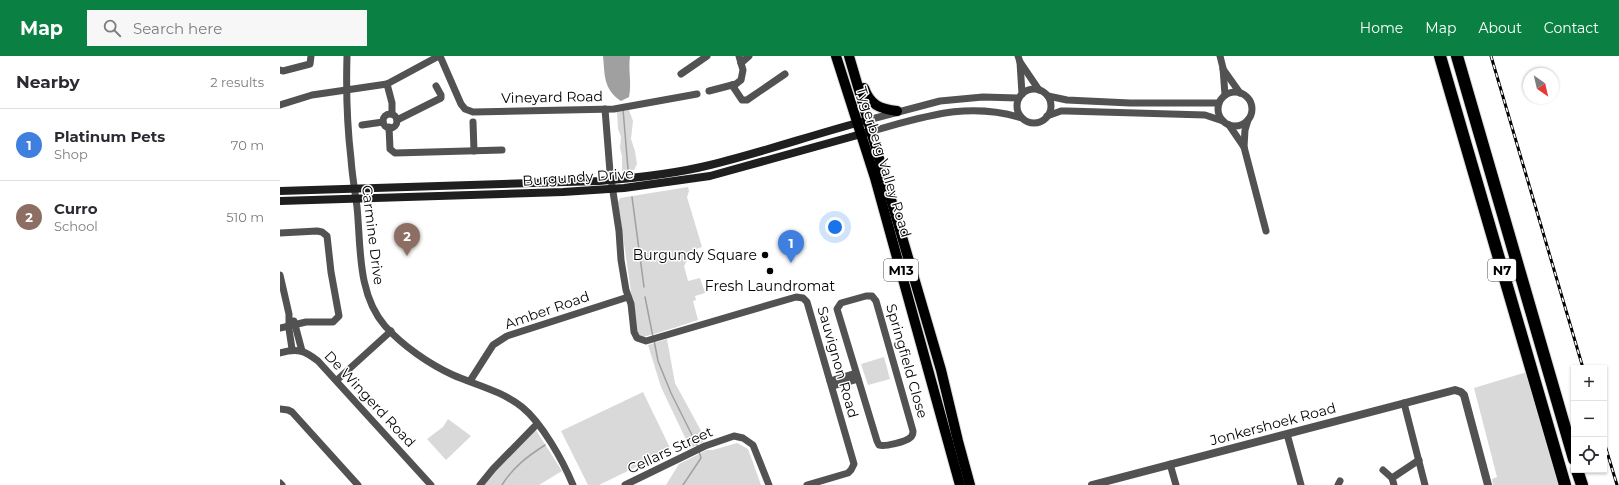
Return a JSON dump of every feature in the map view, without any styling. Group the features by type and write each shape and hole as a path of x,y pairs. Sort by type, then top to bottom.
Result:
{"highway":[{"name":"N7","path":"1440,56 1565,485"},
{"name":"N7","path":"1457,56 1571,449"},
{"path":"1578,473 1582,485"}],"main road":[{"name":"Tygerberg Valley Road","path":"836,56 867,133 941,370 970,485"},
{"name":"Tygerberg Valley Road","path":"849,56 863,121"},
{"path":"852,56 868,98 873,104 880,108 897,111"},
{"name":"Burgundy Drive","path":"280,191 611,180 709,166 863,121"},
{"name":"Tygerberg Valley Road","path":"867,133 960,485"},
{"name":"Burgundy Drive","path":"280,201 563,192 612,189 710,176 867,133"}],"street":[{"path":"280,70 282,71 310,64 310,56"},
{"name":"Carmine Drive","path":"346,56 350,158 356,198 363,273 368,296 381,320 412,350 438,367 470,382 491,389 522,407 537,424 557,454 573,485"},
{"path":"280,105 312,95 347,91 385,84 439,56"},
{"name":"Vineyard Road","path":"439,56 461,104 470,111 605,109 698,94"},
{"path":"681,74 707,56"},
{"path":"709,91 738,83 744,73 740,59 749,56"},
{"path":"1220,56 1223,68 1225,96"},
{"path":"1019,59 1039,90 1048,96 1075,101 1130,103 1219,103"},
{"path":"1019,59 1020,96 1017,107 1022,118"},
{"path":"1223,68 1240,93 1248,98 1252,106 1252,111 1245,130 1244,147 1266,231"},
{"path":"732,85 740,98 742,100 747,100 785,74"},
{"path":"385,84 389,114"},
{"path":"362,125 386,124 395,126 397,120 440,98 441,95 436,86"},
{"path":"863,121 940,101 963,98 1020,96 1028,90 1039,90"},
{"path":"1240,93 1235,92 1225,96 1219,103 1218,113 1244,147"},
{"path":"1048,96 1051,106 1048,116"},
{"name":"Sauvignon Road","path":"605,109 611,180 619,232 621,260 635,335 639,340 646,341 792,298 801,297 808,305 854,466 848,473 819,483 807,485"},
{"path":"867,133 937,114 991,110 1022,118 1032,123 1043,120 1048,116 1061,111 1205,115 1226,123 1240,125 1248,120"},
{"path":"389,114 395,116 397,120"},
{"path":"389,114 384,117 390,149 395,153 502,150"},
{"path":"473,122 474,151"},
{"path":"478,184 478,195"},
{"path":"280,233 322,232 327,236 338,317 333,322 292,325 280,328"},
{"path":"280,275 292,325 302,351"},
{"name":"Springfield Close","path":"866,296 872,296 876,301 913,431 910,438 884,446 878,444 857,376 837,308 841,303 866,296"},
{"name":"Amber Road","path":"470,382 493,345 507,336 628,297"},
{"path":"292,325 292,349"},
{"path":"337,380 391,331"},
{"name":"De Wingerd Road","path":"280,353 292,349 302,351 318,361 337,380 431,485"},
{"path":"831,383 857,376"},
{"name":"Jonkershoek Road","path":"1092,485 1109,483 1170,464 1455,390 1461,392 1466,399 1488,485"},
{"path":"1404,403 1426,485"},
{"path":"280,409 292,412 358,485"},
{"path":"480,485 490,472 537,424"},
{"path":"1287,434 1301,485"},
{"name":"Cellars Street","path":"625,485 705,446 734,436 739,436 753,445 769,485"},
{"path":"1383,470 1393,482 1419,460"},
{"path":"1170,464 1176,485"}],"shaded area":[{"path":"603,56 630,56 629,97 621,101 611,92 606,81"},
{"path":"629,110 633,121 631,139 637,164 634,170 622,171 622,156 620,148 621,137 618,129 617,112"},
{"path":"688,187 689,191 687,197 702,247 690,251 691,254 684,266 688,281 700,278 705,293 695,296 696,300 693,301 698,320 658,333 640,337 637,333 618,202 620,198"},
{"path":"667,339 675,383 705,438 703,442 690,448 661,387 648,345"},
{"path":"884,357 890,379 868,385 861,364"},
{"path":"1527,372 1559,485 1493,485 1492,479 1497,477 1474,388"},
{"path":"643,392 671,450 599,485 588,485 561,431"},
{"path":"448,419 471,436 446,460 427,439 443,427"},
{"path":"534,427 562,471 539,485 480,485"},
{"path":"737,443 748,449 761,485 666,485 679,464 707,450 713,450"}],"waterway":[{"path":"623,109 628,169"},
{"path":"632,197 644,287"},
{"path":"645,297 653,337"},
{"path":"654,340 658,361 671,393 698,447"},
{"path":"502,485 521,462 545,445"},
{"path":"683,485 701,458 699,451"}],"railway":[{"path":"1491,56 1582,365"},
{"path":"1607,452 1617,485"}],"place":[{"name":"Burgundy Square","path":"765,255"},
{"name":"Curro","path":"407,256"},
{"name":"Platinum Pets","path":"791,263"},
{"name":"Fresh Laundromat","path":"770,271"}]}
